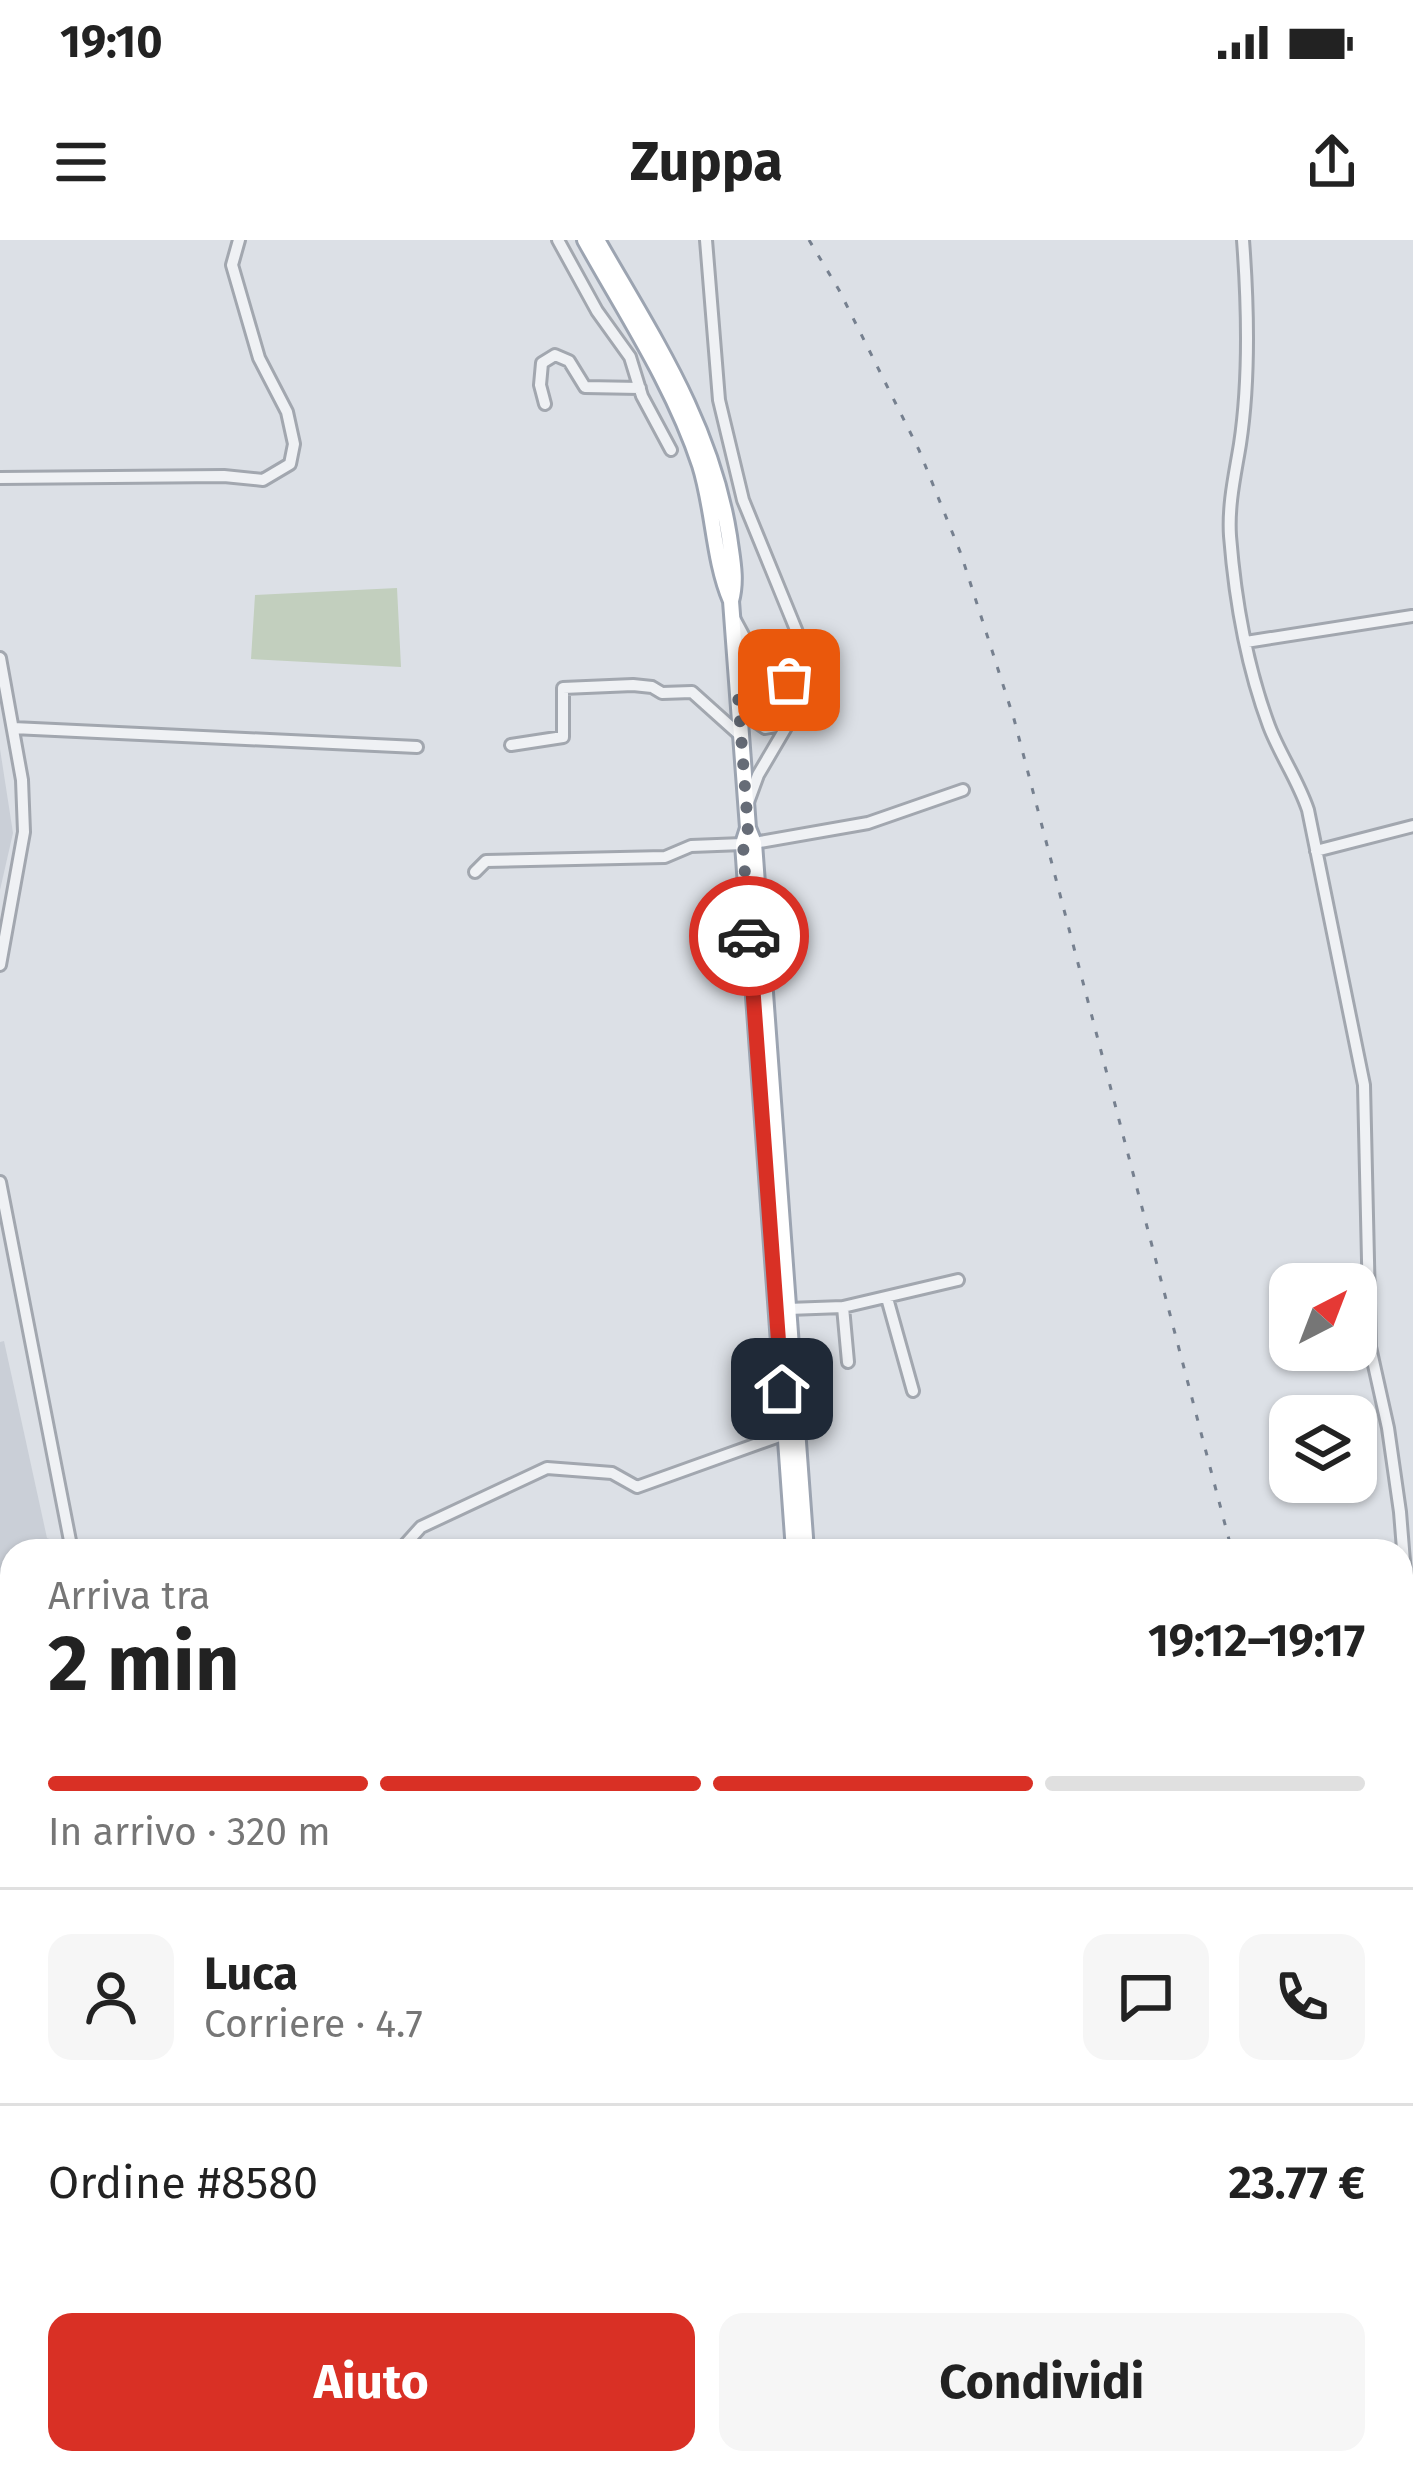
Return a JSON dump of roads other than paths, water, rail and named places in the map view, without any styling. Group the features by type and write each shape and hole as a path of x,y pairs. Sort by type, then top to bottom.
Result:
{"main road":[{"path":"585,240 643,342 690,439 710,497 723,582 732,608"},
{"path":"597,240 679,384 712,458 733,562 732,608 793,1539"},
{"path":"749,844 805,1539"}],"street":[{"path":"0,478 263,479 290,464 294,444 286,412 259,358 232,265 238,240"},
{"path":"558,240 597,311 630,357 671,450"},
{"path":"706,240 719,400 743,500 808,659 808,680 798,708 758,775 746,808"},
{"path":"1243,240 1247,303 1230,534 1246,642 1270,730 1298,781 1364,1085 1370,1347 1388,1428 1403,1539"},
{"path":"545,404 540,385 542,363 555,355 569,361 585,387 640,388"},
{"path":"732,608 756,659 793,684 798,708"},
{"path":"1246,642 1412,616"},
{"path":"787,724 766,728 739,702 754,678 773,673 792,658 798,628"},
{"path":"0,658 22,780 24,832 0,964"},
{"path":"512,745 563,737 563,688 633,686 662,693 692,692 741,736"},
{"path":"13,728 417,748"},
{"path":"475,872 486,861 665,856 692,846 749,844 868,823 963,790"},
{"path":"1316,851 1413,826"},
{"path":"0,1182 69,1539"},
{"path":"788,1310 843,1307 958,1280"},
{"path":"886,1298 913,1391"},
{"path":"843,1307 848,1362"},
{"path":"412,1539 421,1527 548,1468 612,1473 637,1487 785,1434"}],"railway":[{"path":"809,240 919,450 961,554 1014,719 1229,1539"}]}
